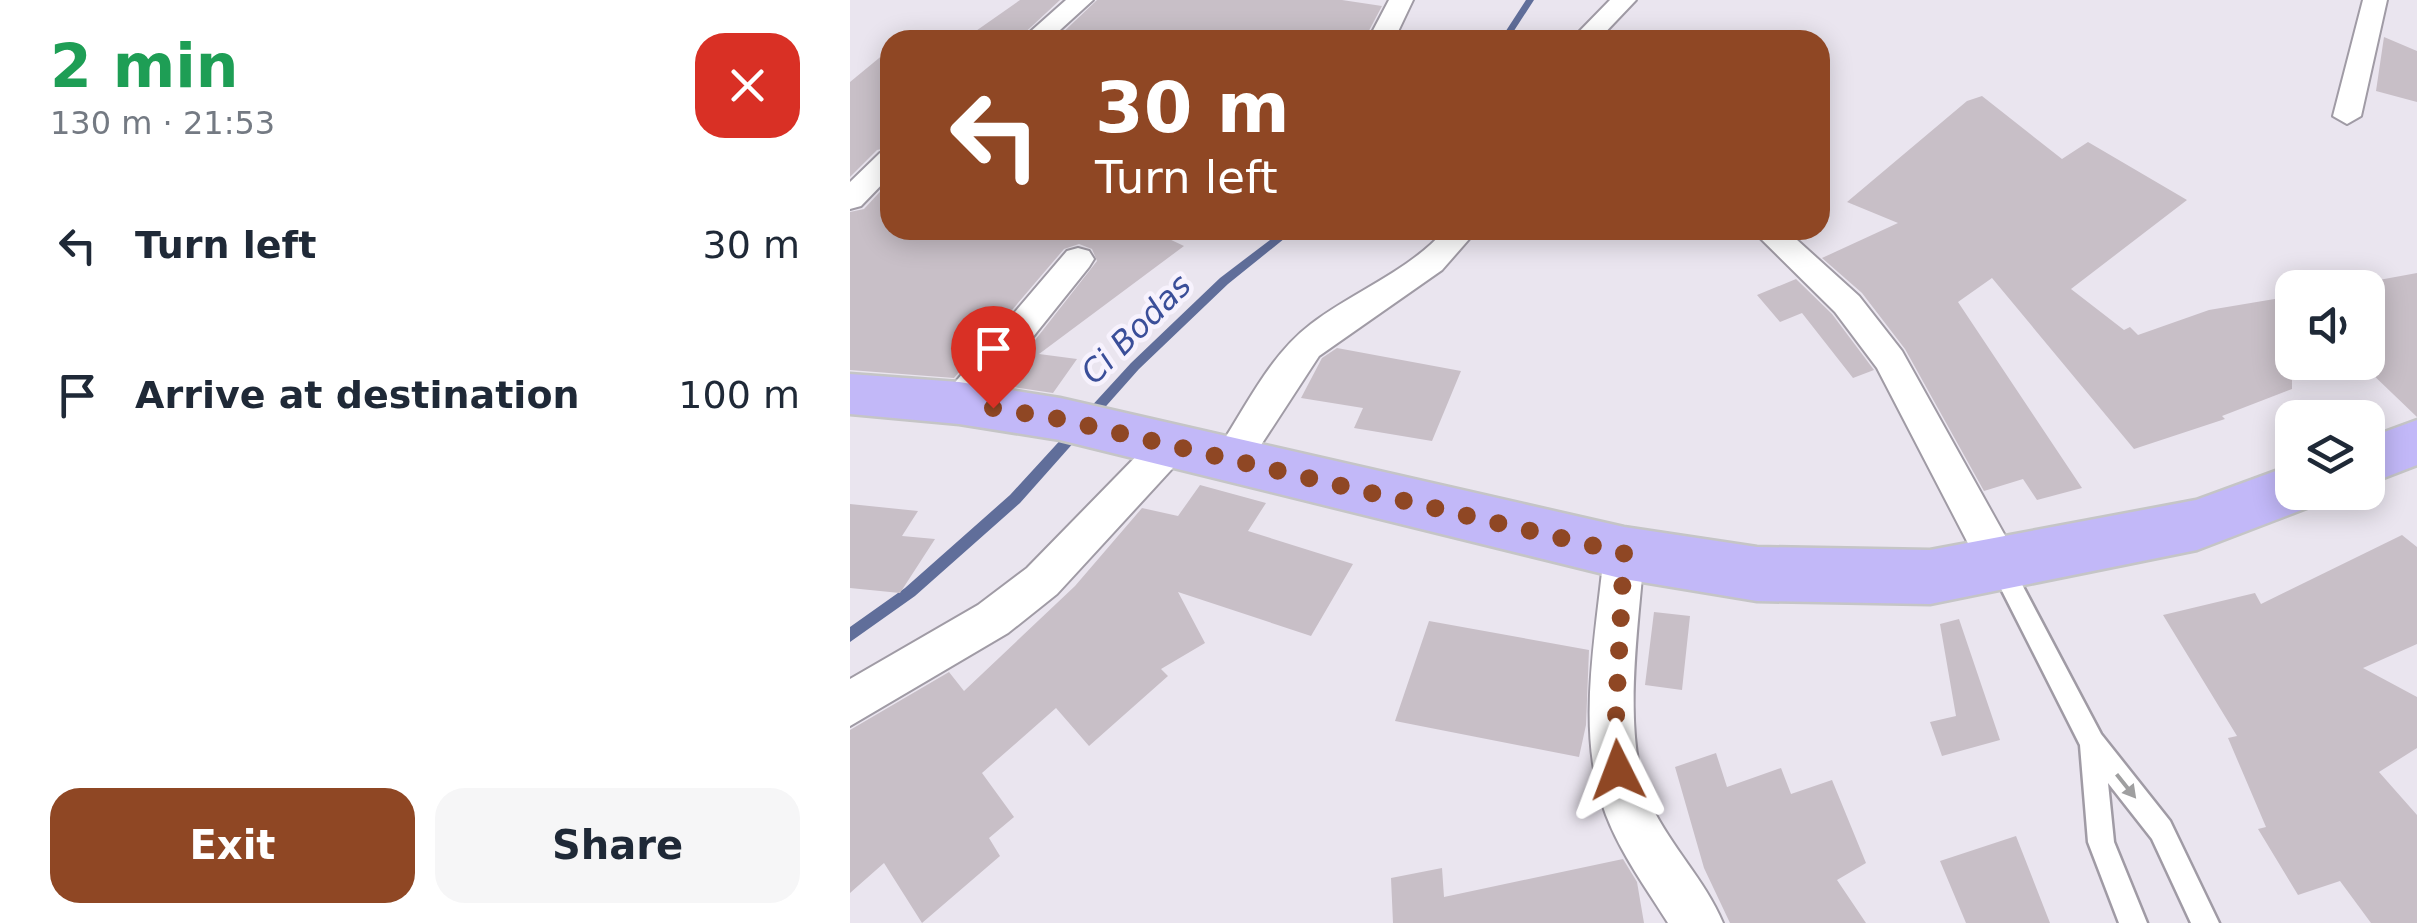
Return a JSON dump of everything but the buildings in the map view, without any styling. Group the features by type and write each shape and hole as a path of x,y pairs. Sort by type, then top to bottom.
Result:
{"main road":[{"path":"850,394 959,403 1060,419 1624,553 1757,574 1930,576 2197,524 2275,495"},
{"path":"2385,454 2417,442"}],"street":[{"path":"1046,30 1081,0"},
{"path":"1387,30 1401,0"},
{"path":"1594,30 1624,0"},
{"path":"2348,116 2375,0"},
{"path":"850,199 880,169"},
{"path":"1231,460 1303,352 1321,334 1387,296 1453,240"},
{"path":"1779,240 1847,304 1890,360 1999,564"},
{"path":"959,403 1078,260"},
{"path":"850,704 993,619 1042,581 1157,443"},
{"path":"1624,553 1616,721 1618,770 1628,811 1697,923"}],"lane":[{"path":"1999,564 2092,742 2161,830 2205,923"},
{"path":"2092,742 2101,842 2133,923"}],"waterway":[{"name":"Ci Bodas","path":"1510,30 1530,0"},
{"name":"Ci Bodas","path":"850,635 910,592 1015,499 1135,366 1224,281 1277,240"}],"route":[{"path":"993,408 1060,419 1624,553 1615,738 1618,770"}]}
